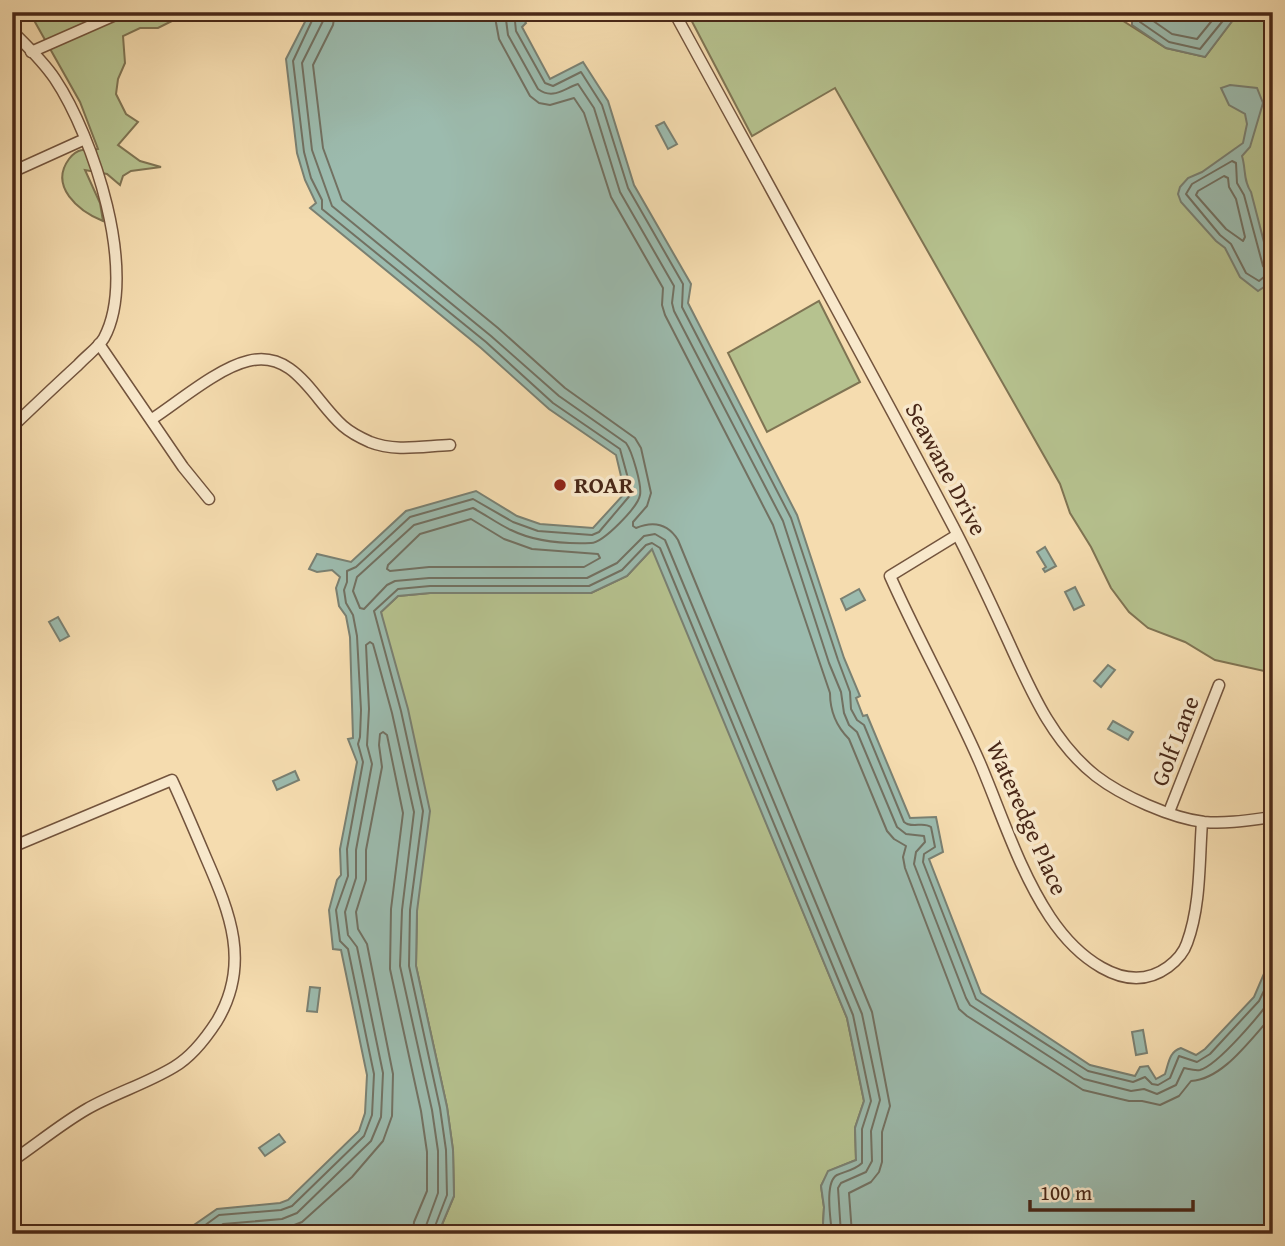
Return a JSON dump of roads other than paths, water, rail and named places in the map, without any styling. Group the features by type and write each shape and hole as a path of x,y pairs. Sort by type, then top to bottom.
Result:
{"street":[{"path":"31,51 122,12"},
{"name":"Seawane Drive","path":"674,12 894,414 957,535 1034,699 1063,744 1096,776 1129,798 1202,822 1273,817"},
{"path":"12,31 55,79 71,107 94,161 105,196 116,260 113,308 108,328 99,344 12,427"},
{"path":"12,172 85,139"},
{"path":"99,344 183,467 209,499"},
{"path":"152,419 229,368 249,360 263,359 279,363 295,372 333,416 360,438 382,446 398,448 450,445"},
{"name":"Wateredge Place","path":"957,535 890,576 979,761 1027,879 1052,920 1071,944 1090,961 1113,974 1134,979 1158,975 1174,963 1186,946 1195,918 1202,822"},
{"name":"Golf Lane","path":"1170,812 1219,685"},
{"path":"12,847 172,780 222,894 233,932 235,967 222,1013 201,1044 176,1066 86,1109 12,1161"}],"water":[{"path":"310,12 519,12 526,23 522,27 550,79 583,62 608,101 634,185 691,284 688,303 797,515 844,658 860,696 856,698 863,716 867,715 910,818 936,817 943,852 929,859 981,993 1090,1065 1135,1076 1140,1067 1148,1066 1156,1079 1165,1074 1170,1058 1177,1050 1181,1048 1196,1055 1205,1049 1254,997 1273,958 1273,1234 826,1234 821,1186 828,1171 856,1160 855,1128 864,1101 847,1018 652,549 627,576 591,593 430,593 398,596 381,612 408,709 430,811 417,911 416,966 447,1107 453,1150 454,1196 438,1234 181,1234 217,1209 288,1200 359,1131 365,1113 367,1075 341,950 333,949 329,910 337,880 341,875 340,849 357,762 348,739 353,738 350,637 336,588 340,577 332,570 317,572 309,569 317,554 351,562 406,511 476,491 517,516 540,524 593,528 625,493 616,455 549,409 481,348 310,208 316,203 305,180 297,153 286,59"},
{"path":"1132,12 1239,12 1205,57 1166,48 1132,25"},
{"path":"1230,85 1257,88 1263,103 1250,147 1242,156 1272,273 1270,283 1258,291 1240,277 1225,248 1181,202 1178,194 1188,178 1202,172 1243,143 1247,124 1245,114 1229,105 1221,88"},
{"path":"664,122 677,144 668,149 656,126"},
{"path":"1045,547 1056,566 1045,572 1043,569 1046,567 1037,552"},
{"path":"1075,587 1084,605 1074,610 1065,592"},
{"path":"859,589 865,600 846,610 841,599"},
{"path":"58,617 69,636 60,641 49,622"},
{"path":"1108,665 1115,670 1101,687 1094,681"},
{"path":"1113,721 1133,732 1128,740 1108,729"},
{"path":"295,771 299,780 277,790 273,781"},
{"path":"310,987 320,988 317,1012 307,1011"},
{"path":"1143,1030 1147,1053 1136,1055 1132,1032"},
{"path":"279,1134 285,1142 265,1156 259,1148"}],"place":[{"name":"ROAR","path":"560,485"}]}
